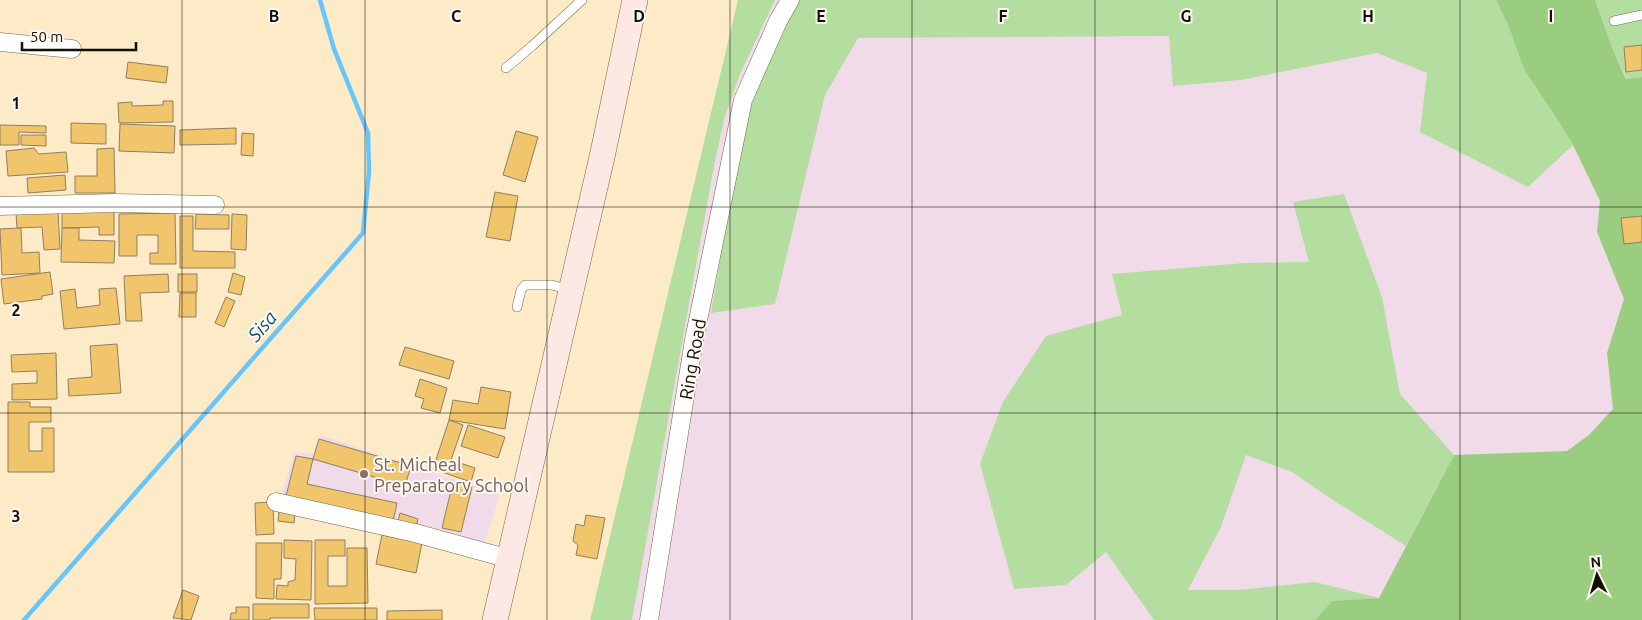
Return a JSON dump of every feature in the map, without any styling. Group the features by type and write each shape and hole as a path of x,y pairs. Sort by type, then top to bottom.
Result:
{"street":[{"path":"495,620 602,157 635,0"},
{"name":"Ring Road","path":"649,620 694,340 743,100 778,21 790,0"},
{"path":"0,42 72,49"},
{"path":"0,206 99,203 215,205"},
{"path":"276,502 414,533 510,559"}],"lane":[{"path":"506,68 582,0"},
{"path":"1614,21 1642,15"},
{"path":"517,307 520,290 525,285 552,285 571,290"}],"shaded area":[{"path":"738,0 1642,0 1642,620 591,620"},
{"name":"St. Micheal Preparatory School","path":"320,435 500,494 483,548 280,501 294,452 315,454"}],"green space":[{"path":"738,0 775,0 740,74 724,119 632,620 590,620"},
{"path":"798,0 1496,0 1573,145 1528,187 1420,132 1427,73 1377,53 1240,80 1173,86 1169,36 858,38 825,95 775,304 711,313 744,121 764,65"},
{"path":"1496,0 1595,0 1611,45 1626,79 1642,77 1642,620 1315,620 1332,601 1379,598 1454,455 1567,451 1589,435 1613,409 1607,353 1624,299 1597,232 1600,201 1573,145 1524,69 1509,27"},
{"path":"1595,0 1642,0 1642,77 1627,79 1611,45"},
{"path":"1344,194 1382,297 1400,394 1454,455 1406,546 1292,472 1246,455 1221,527 1188,590 1238,590 1315,582 1379,598 1332,601 1315,620 1154,620 1106,552 1066,585 1014,589 980,464 1003,402 1046,336 1122,315 1112,274 1244,263 1309,262 1293,202"}],"building":[{"path":"1642,45 1642,70 1626,72 1624,47"},
{"path":"128,62 168,67 166,83 126,78"},
{"path":"163,101 173,101 173,122 119,123 118,103 132,102 132,106 163,105"},
{"path":"71,123 106,124 106,144 71,143"},
{"path":"120,124 175,126 174,153 119,151"},
{"path":"0,125 46,126 46,133 19,132 19,145 0,145"},
{"path":"236,128 236,144 180,145 180,130"},
{"path":"516,131 538,137 525,182 503,175"},
{"path":"242,133 254,134 253,156 241,155"},
{"path":"21,135 46,135 46,146 21,145"},
{"path":"34,148 39,154 66,152 68,172 8,176 6,151"},
{"path":"114,148 115,193 75,193 75,176 97,176 97,149"},
{"path":"65,175 66,190 28,193 27,178"},
{"path":"495,192 518,196 510,241 486,237"},
{"path":"114,210 114,235 99,235 99,227 62,228 62,211"},
{"path":"58,211 60,249 44,250 42,227 17,228 16,213"},
{"path":"175,213 176,264 150,264 150,253 158,253 158,235 137,235 137,256 119,256 119,214"},
{"path":"196,214 229,215 229,229 195,229"},
{"path":"232,214 247,215 246,250 231,249"},
{"path":"180,216 193,216 193,251 235,252 235,268 180,268"},
{"path":"1642,216 1642,242 1624,244 1621,218"},
{"path":"21,228 22,253 39,252 40,273 2,275 0,229"},
{"path":"62,228 79,228 79,240 115,241 114,263 61,262"},
{"path":"50,272 53,294 42,296 42,299 4,304 1,279"},
{"path":"233,273 245,277 241,295 228,292"},
{"path":"168,274 169,292 140,293 142,321 126,321 124,276"},
{"path":"178,274 197,274 197,292 178,292"},
{"path":"116,288 120,324 64,329 60,291 75,289 77,308 100,305 99,289"},
{"path":"180,293 196,293 196,317 179,317"},
{"path":"226,297 235,301 224,327 215,323"},
{"path":"117,344 121,393 69,396 68,379 92,377 90,346"},
{"path":"405,347 454,361 449,379 399,365"},
{"path":"56,353 57,399 12,400 12,384 37,383 37,371 12,372 11,355"},
{"path":"420,379 447,388 440,413 421,408 424,399 415,396"},
{"path":"481,387 511,392 505,429 449,420 453,400 478,404"},
{"path":"8,402 30,402 30,407 51,407 51,422 29,422 29,451 42,451 42,428 54,428 54,472 8,472"},
{"path":"449,420 463,425 451,460 475,468 471,482 433,469"},
{"path":"468,425 505,437 498,458 461,446"},
{"path":"319,439 411,466 405,486 313,459"},
{"path":"296,456 313,459 307,484 397,503 393,522 286,496"},
{"path":"453,482 472,487 461,532 442,528"},
{"path":"273,502 274,534 256,535 255,503"},
{"path":"279,511 295,513 294,523 278,521"},
{"path":"400,513 418,519 416,527 398,521"},
{"path":"586,515 605,518 597,559 576,555 578,545 573,541 576,524 584,526"},
{"path":"382,535 422,543 416,573 376,564"},
{"path":"284,540 312,541 311,600 276,599 277,585 288,586 288,582 295,580 296,559 284,558"},
{"path":"315,540 345,540 345,556 328,556 328,586 347,586 347,548 367,548 368,603 315,604"},
{"path":"256,543 282,543 281,579 274,579 274,599 256,598"},
{"path":"183,590 199,596 191,620 173,618"},
{"path":"253,604 309,604 309,618 253,620"},
{"path":"236,607 249,607 249,620 230,620 231,613 236,613"},
{"path":"314,608 377,608 377,620 315,620"},
{"path":"442,610 442,620 387,620 387,611"}],"waterway":[{"name":"Sisa","path":"24,620 363,233 369,171 368,133 334,49 320,0"}],"place":[{"name":"St. Micheal Preparatory School","path":"364,474"}]}
